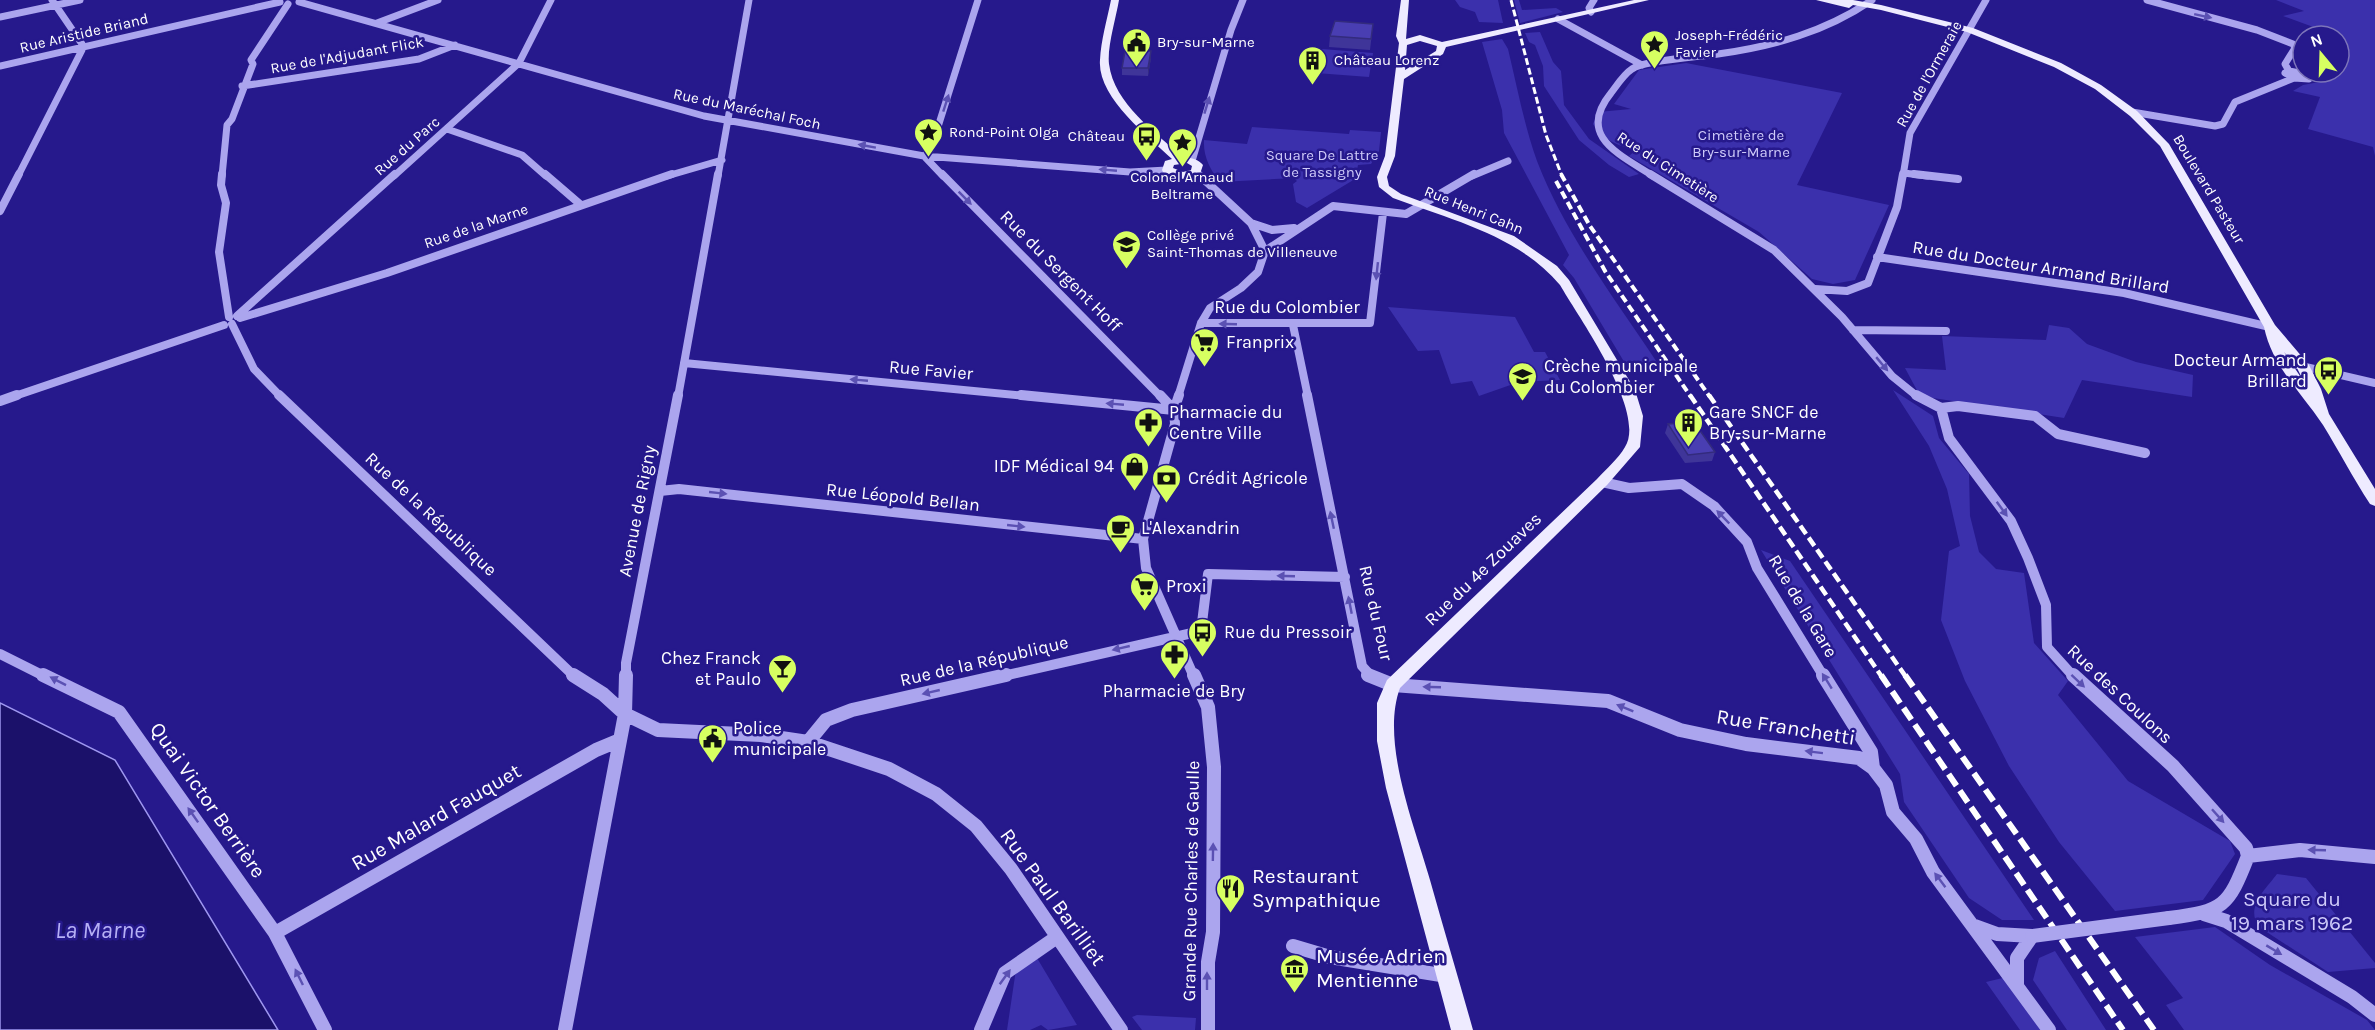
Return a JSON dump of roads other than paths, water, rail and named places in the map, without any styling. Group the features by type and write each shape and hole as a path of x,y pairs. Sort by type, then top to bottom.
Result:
{"main road":[{"path":"1115,0 1104,62 1108,82 1126,109 1179,160"},
{"name":"Rue Henri Cahn","path":"1405,0 1400,36 1408,49 1399,78 1390,156 1382,182 1389,192 1510,238 1553,268 1628,390 1636,416 1633,447 1602,482"},
{"path":"1402,28 1420,38 1442,45 1645,0"},
{"name":"Boulevard Pasteur","path":"1820,0 1866,4"},
{"name":"Boulevard Pasteur","path":"1839,0 1866,4 1970,32 2066,71 2132,112 2164,144 2270,327 2302,365 2314,389 2322,414"},
{"path":"1408,49 1420,38"},
{"path":"1399,78 1442,50 1442,45"},
{"path":"1408,49 1436,54"},
{"path":"1179,160 1192,161 1199,167 1196,172 1183,176 1167,170 1167,165 1179,160"},
{"name":"Boulevard Pasteur","path":"2270,327 2272,341 2322,414 2375,501"},
{"name":"Rue du 4e Zouaves","path":"1393,685 1602,482"},
{"name":"Rue du Four","path":"1393,685 1386,703 1386,741 1398,800 1462,1030"}],"street":[{"path":"0,17 54,3 80,0"},
{"path":"376,23 438,0"},
{"name":"Rue du Parc","path":"231,318 519,63 550,0"},
{"name":"Avenue de Rigny","path":"565,1030 625,714 626,663 722,160 749,0"},
{"path":"924,156 931,149 978,0"},
{"path":"1192,161 1230,31 1243,0"},
{"path":"1592,12 1589,8 1594,0"},
{"name":"Rue de l'Ormeraie","path":"1815,289 1847,291 1868,283 1897,207 1910,133 1970,32 1986,0"},
{"path":"2147,0 2169,8 2247,25 2293,44 2295,48 2285,64 2289,71 2284,73 2291,76"},
{"name":"Rue du Maréchal Foch","path":"300,1 729,121 924,156 1130,172 1167,170"},
{"name":"Rue Aristide Briand","path":"0,66 283,2 300,1"},
{"name":"Rue de la République","path":"283,2 251,60 253,64 242,86 232,119 227,125 221,184 225,192 225,225 220,234 231,318 254,369 298,415 492,596 576,678 603,694 625,714 658,730 760,735 808,742 826,720 852,710 1179,636"},
{"path":"0,212 83,46 54,3"},
{"path":"1558,19 1642,65 1744,50 1798,38 1822,30 1866,4"},
{"name":"Rue de l'Adjudant Flick","path":"242,86 419,59 455,45"},
{"name":"Rue du Cimetière","path":"1642,65 1633,68 1599,110 1595,118 1601,138 1648,172 1763,242 1815,289"},
{"path":"2132,112 2215,126 2223,124 2236,102 2271,89 2285,79 2291,78"},
{"path":"447,129 522,154 581,205"},
{"name":"Rue du Sergent Hoff","path":"924,156 1174,410"},
{"name":"Rue de la Marne","path":"0,402 231,318 387,273 694,166 722,160"},
{"path":"1201,323 1210,308 1241,288 1258,272 1264,251 1333,206 1406,214 1483,169 1508,161"},
{"path":"1196,172 1251,223 1264,251"},
{"path":"1904,173 1958,179"},
{"name":"Rue du Colombier","path":"1201,323 1293,325 1371,322 1383,213"},
{"path":"1251,223 1272,230 1300,227"},
{"name":"Rue du Docteur Armand Brillard","path":"1877,257 2124,293 2270,327"},
{"path":"1815,289 1907,392 1920,400 1941,408 1958,406 2035,416 2058,434 2145,453"},
{"name":"Grande Rue Charles de Gaulle","path":"1201,323 1174,410 1175,424 1143,539 1146,568 1179,636 1208,706 1214,766 1213,932 1208,962 1206,1027"},
{"name":"Rue du Four","path":"1293,325 1362,666 1368,675 1393,685"},
{"path":"1853,330 1946,331"},
{"path":"2285,362 2375,383"},
{"name":"Rue Favier","path":"684,363 1174,410"},
{"name":"Rue des Coulons","path":"1941,408 1949,438 2011,521 2028,558 2046,605 2047,647 2076,679 2173,766 2246,848 2248,856"},
{"name":"Rue de la Gare","path":"1602,482 1617,488 1669,485 1678,482 1703,497 1747,542 1757,568 1871,752 1873,768"},
{"name":"Rue Léopold Bellan","path":"660,491 679,489 1143,539"},
{"path":"1179,636 1201,631 1208,574 1345,578"},
{"name":"Quai Victor Berrière","path":"0,654 118,712 275,933 325,1030"},
{"name":"Rue Franchetti","path":"1393,685 1608,701 1680,730 1746,744 1859,758 1873,768 1886,785 1893,812 1916,839 1933,872 1975,926 2049,1030"},
{"name":"Rue Malard Fauquet","path":"275,933 596,750 620,740"},
{"name":"Rue Paul Barilliet","path":"808,742 889,768 936,794 976,826 1011,869 1121,1030"},
{"path":"2223,914 2248,856 2300,850 2375,856"},
{"path":"1975,926 1997,934 2032,936 2169,918 2223,914 2352,997 2375,1015"},
{"path":"2018,986 2015,960 2020,948 2032,936"},
{"path":"981,1030 1005,973 1057,938"},
{"path":"1293,945 1330,957 1447,976"}],"water":[{"name":"La Marne","path":"0,703 115,760 278,1030 0,1030"}],"railway":[{"path":"1511,0 1546,135 1562,175"},
{"path":"1562,175 1590,226 1710,397"},
{"path":"1556,181 1605,271 1691,397"},
{"path":"1690,395 1882,677"},
{"path":"1709,395 1906,677"},
{"path":"1881,675 2123,1030"},
{"path":"1905,675 2154,1030"}],"place":[{"name":"Bry-sur-Marne","path":"1136,68"},
{"name":"Joseph-Frédéric Favier","path":"1654,70"},
{"name":"Château Lorenz","path":"1313,86"},
{"name":"Rond-Point Olga","path":"928,158"},
{"name":"Château","path":"1146,162"},
{"name":"Colonel Arnaud Beltrame","path":"1182,168"},
{"name":"Collège privé Saint-Thomas de Villeneuve","path":"1126,270"},
{"name":"Franprix","path":"1205,368"},
{"name":"Docteur Armand Brillard","path":"2328,396"},
{"name":"Crèche municipale du Colombier","path":"1523,402"},
{"name":"Pharmacie du Centre Ville","path":"1148,448"},
{"name":"Gare SNCF de Bry-sur-Marne","path":"1688,448"},
{"name":"IDF Médical 94","path":"1135,492"},
{"name":"Crédit Agricole","path":"1167,504"},
{"name":"L'Alexandrin","path":"1120,554"},
{"name":"Proxi","path":"1145,612"},
{"name":"Rue du Pressoir","path":"1203,658"},
{"name":"Pharmacie de Bry","path":"1174,680"},
{"name":"Chez Franck et Paulo","path":"782,694"},
{"name":"Police municipale","path":"712,764"},
{"name":"Restaurant Sympathique","path":"1231,914"},
{"name":"Musée Adrien Mentienne","path":"1295,994"}],"park label":[{"name":"Cimetière de Bry-sur-Marne","path":"1741,144"},
{"name":"Square De Lattre de Tassigny","path":"1322,164"},
{"name":"Square du 19 mars 1962","path":"2292,911"}]}
